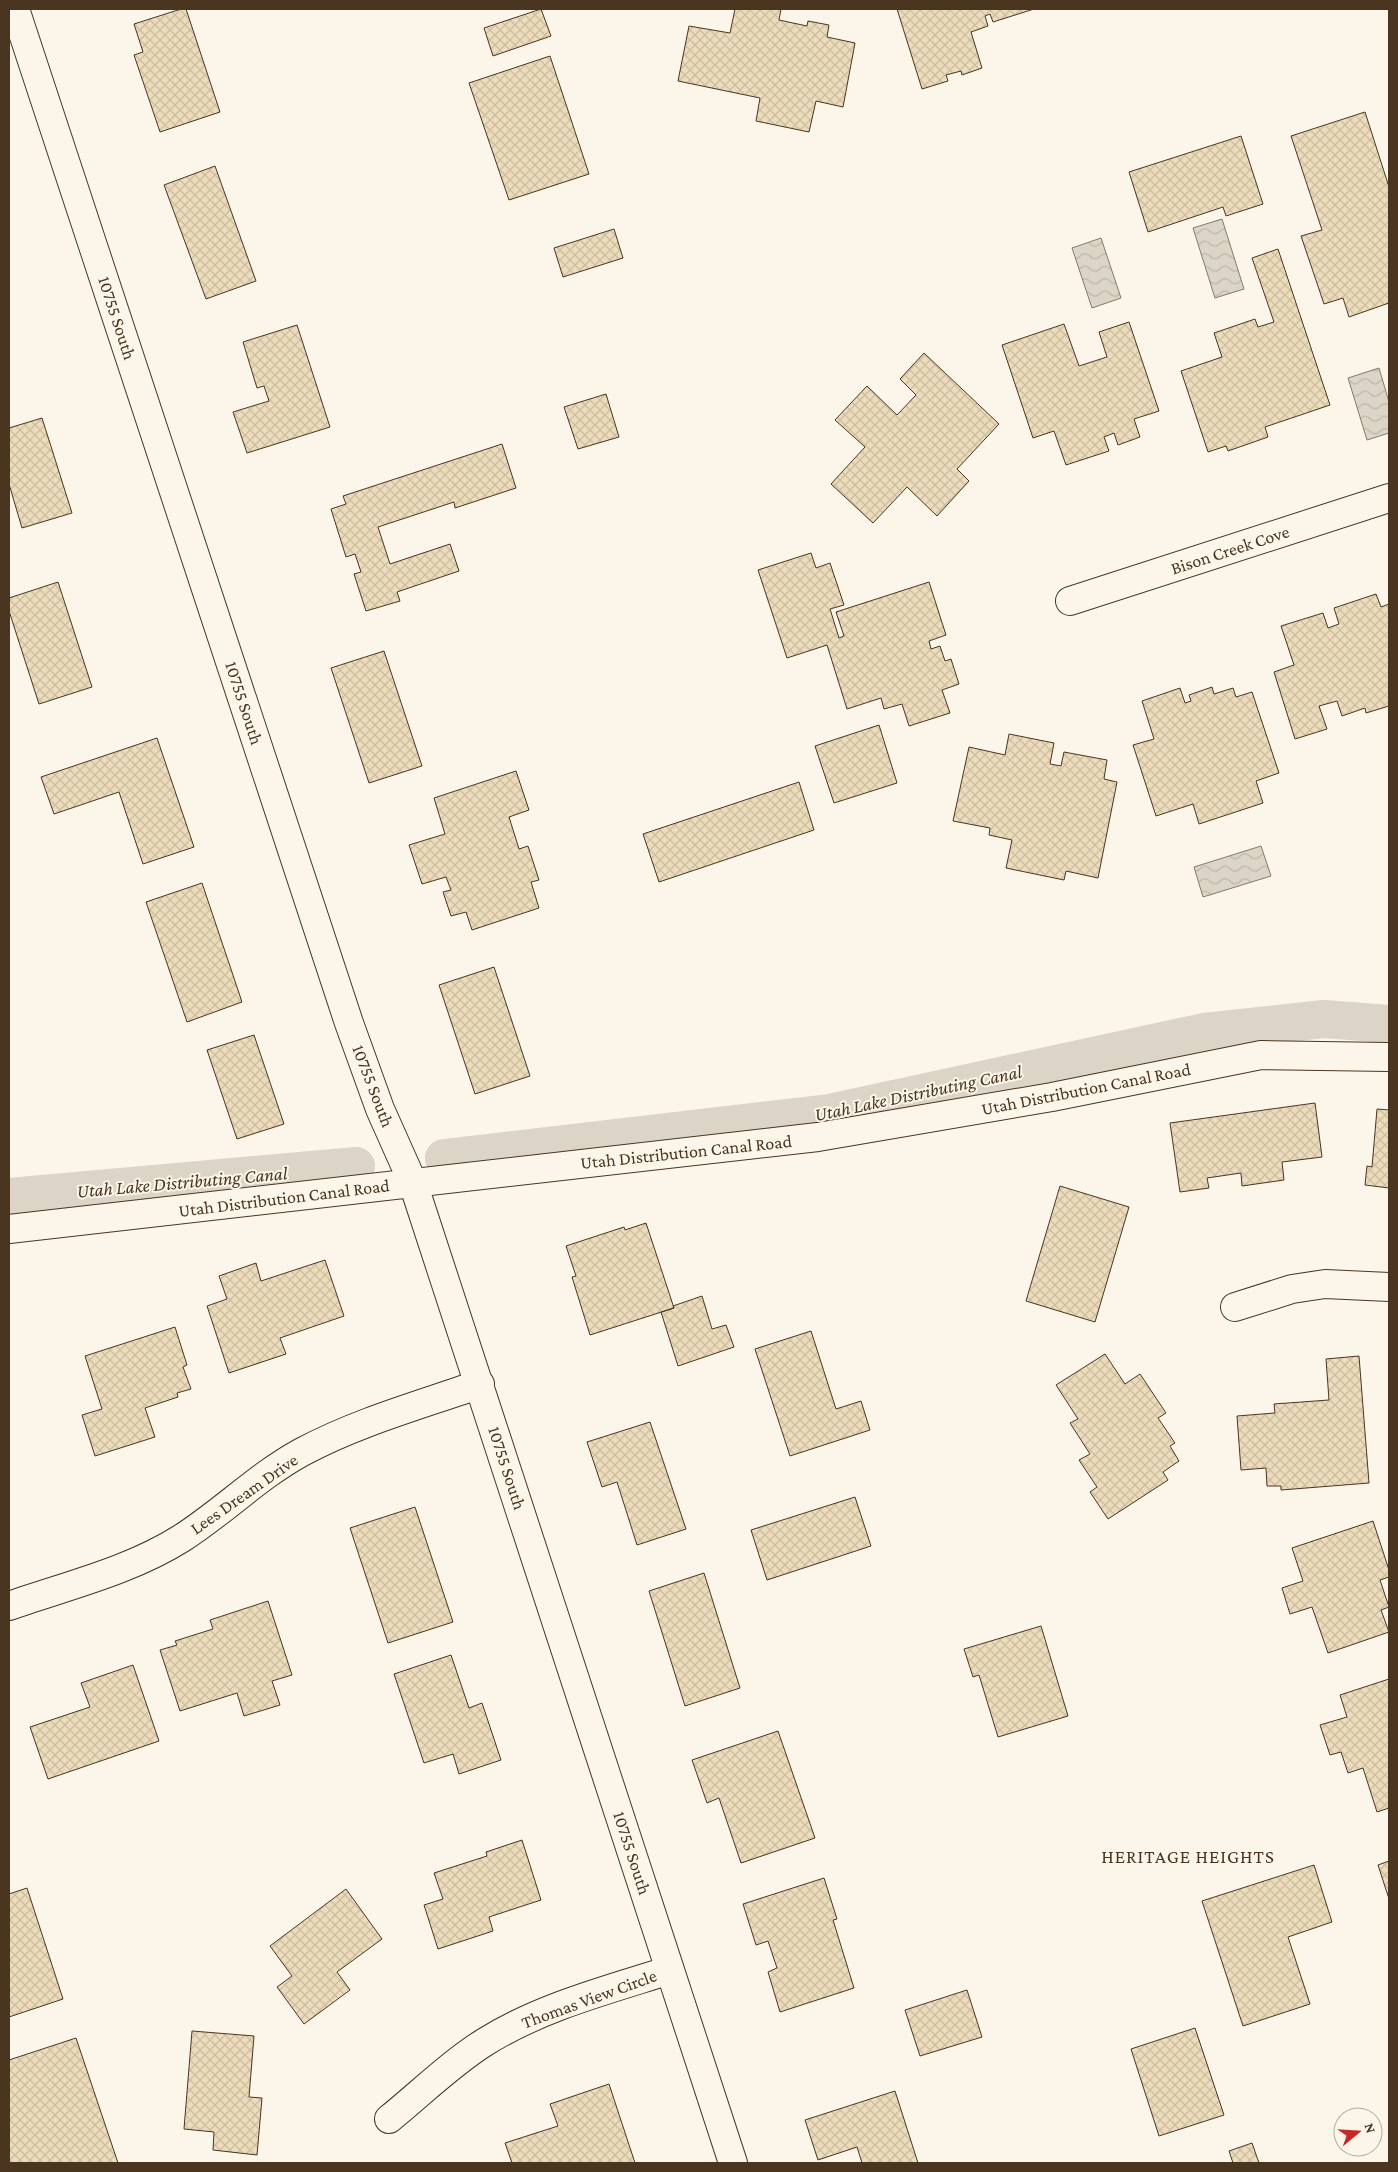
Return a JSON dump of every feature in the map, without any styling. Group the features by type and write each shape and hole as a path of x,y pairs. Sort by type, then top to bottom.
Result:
{"street":[{"name":"10755 South","path":"15,9 349,1023 380,1109 413,1183 733,2163"},
{"name":"Bison Creek Cove","path":"1070,602 1389,498"},
{"name":"Utah Distribution Canal Road","path":"9,1229 818,1137 1052,1097 1261,1055 1389,1057"},
{"path":"1235,1307 1292,1290 1325,1284 1389,1287"},
{"name":"Lees Dream Drive","path":"9,1606 104,1574 180,1539 267,1474 337,1435 480,1384"},
{"name":"Thomas View Circle","path":"389,2119 459,2061 483,2043 509,2028 564,2005 670,1970"}],"water":[{"path":"1222,219 1244,289 1215,298 1193,228"},
{"path":"1101,238 1121,298 1092,308 1072,248"},
{"path":"1379,368 1389,402 1389,433 1367,440 1348,378"},
{"path":"1261,846 1271,876 1203,897 1194,867"}],"building":[{"path":"186,9 220,112 160,132 134,55 143,52 134,24"},
{"path":"541,9 551,36 493,56 484,28"},
{"path":"735,9 781,9 779,20 807,26 808,21 829,25 827,37 855,43 843,107 816,101 809,132 756,121 760,98 678,81 689,26 730,33"},
{"path":"897,9 1034,9 993,22 990,14 985,16 988,26 971,32 982,68 962,75 961,71 946,75 948,81 922,89"},
{"path":"550,56 589,174 509,200 469,83"},
{"path":"1365,112 1389,187 1389,303 1349,317 1343,298 1324,304 1301,236 1322,230 1291,136"},
{"path":"1241,136 1263,204 1226,216 1223,207 1148,232 1129,172"},
{"path":"215,166 256,281 206,299 164,185"},
{"path":"614,229 623,258 563,277 554,248"},
{"path":"1278,249 1330,405 1265,427 1268,437 1228,451 1226,446 1208,452 1181,371 1222,357 1214,333 1255,319 1258,327 1274,322 1252,258"},
{"path":"1129,322 1159,411 1134,419 1140,437 1118,445 1114,433 1104,437 1109,451 1066,465 1054,431 1033,438 1002,345 1064,324 1079,366 1107,357 1099,332"},
{"path":"297,325 330,427 247,453 233,412 269,401 264,386 257,388 243,342"},
{"path":"924,353 999,424 957,469 969,481 937,516 907,487 873,523 831,484 865,447 835,420 867,386 897,415 916,395 900,379"},
{"path":"606,394 619,437 578,449 564,407"},
{"path":"42,418 72,513 22,528 9,484 9,428"},
{"path":"502,444 516,488 455,508 454,502 378,527 390,564 450,544 459,571 397,592 400,601 366,611 354,574 361,572 355,554 346,557 331,509 346,504 343,496"},
{"path":"811,553 816,568 830,563 844,605 830,609 839,638 844,636 836,612 929,582 946,635 929,641 931,649 940,646 945,661 951,659 959,684 942,690 950,713 909,726 902,704 884,709 881,698 847,709 827,645 787,658 758,570"},
{"path":"58,582 92,687 39,704 9,611 9,598"},
{"path":"1376,594 1381,607 1389,604 1389,706 1366,713 1365,708 1342,716 1337,701 1319,706 1327,729 1295,739 1274,672 1294,665 1281,626 1323,613 1328,628 1339,624 1334,608"},
{"path":"384,651 422,766 369,783 331,668"},
{"path":"1212,687 1214,694 1233,688 1236,697 1252,692 1279,773 1256,781 1263,803 1199,824 1193,804 1156,816 1133,745 1154,739 1142,701 1180,688 1185,703 1191,701 1189,695"},
{"path":"879,725 897,783 834,803 815,746"},
{"path":"1009,734 1054,743 1050,764 1061,766 1064,752 1107,760 1104,779 1117,782 1098,878 1066,871 1064,880 1006,868 1012,840 989,835 990,828 953,821 969,747 1005,755"},
{"path":"157,738 194,847 143,864 119,792 54,814 41,777"},
{"path":"516,771 529,810 509,817 519,849 528,846 539,880 531,882 539,908 472,930 466,912 451,916 443,892 451,890 446,877 422,884 409,845 445,834 434,798"},
{"path":"799,782 814,830 659,882 643,834"},
{"path":"202,883 242,1002 187,1022 146,902"},
{"path":"494,967 530,1076 475,1094 439,985"},
{"path":"254,1035 284,1124 237,1139 207,1050"},
{"path":"1315,1103 1322,1157 1282,1162 1284,1180 1242,1186 1241,1173 1207,1178 1209,1188 1180,1192 1170,1123"},
{"path":"1377,1109 1389,1110 1389,1188 1365,1185 1367,1166 1372,1167"},
{"path":"1060,1186 1129,1207 1095,1322 1026,1301"},
{"path":"646,1223 674,1308 590,1335 572,1277 576,1276 566,1246 624,1227 625,1230"},
{"path":"325,1260 344,1316 280,1338 286,1354 229,1373 207,1306 227,1299 219,1276 256,1263 261,1281"},
{"path":"702,1296 712,1329 726,1325 734,1347 678,1366 661,1312"},
{"path":"175,1327 187,1365 183,1367 191,1389 177,1393 178,1397 145,1408 155,1437 95,1456 82,1415 102,1409 85,1356"},
{"path":"811,1331 836,1409 861,1401 870,1430 790,1456 755,1349"},
{"path":"1105,1354 1125,1384 1140,1374 1166,1413 1158,1418 1175,1443 1170,1446 1179,1461 1163,1472 1168,1480 1108,1519 1090,1492 1097,1487 1079,1460 1090,1454 1070,1423 1078,1419 1056,1385"},
{"path":"1359,1356 1369,1483 1281,1490 1281,1486 1267,1486 1266,1468 1241,1470 1237,1416 1275,1413 1274,1404 1329,1400 1326,1359"},
{"path":"650,1422 686,1529 637,1545 617,1482 602,1487 587,1442"},
{"path":"855,1497 871,1546 767,1580 751,1530"},
{"path":"415,1507 453,1622 388,1643 350,1528"},
{"path":"1373,1521 1389,1570 1389,1577 1380,1580 1389,1607 1381,1610 1389,1632 1328,1653 1312,1607 1290,1614 1282,1588 1303,1581 1292,1548"},
{"path":"704,1573 740,1688 685,1706 649,1591"},
{"path":"268,1601 292,1675 272,1681 280,1705 244,1716 237,1693 180,1711 160,1650 177,1645 175,1641 213,1629 210,1620"},
{"path":"1041,1626 1068,1716 998,1737 979,1675 973,1677 964,1649"},
{"path":"451,1655 469,1708 482,1703 501,1760 459,1774 453,1754 424,1763 394,1674"},
{"path":"133,1665 159,1741 48,1779 30,1727 90,1707 81,1683"},
{"path":"1389,1679 1389,1808 1377,1812 1363,1768 1348,1773 1341,1752 1330,1755 1320,1725 1347,1717 1340,1695"},
{"path":"778,1731 815,1838 741,1863 719,1798 707,1803 692,1760"},
{"path":"522,1840 541,1900 489,1917 493,1931 438,1949 424,1905 443,1899 434,1873 487,1856 486,1852"},
{"path":"1389,1861 1389,1899 1378,1865"},
{"path":"1314,1865 1332,1922 1288,1937 1310,2004 1243,2026 1202,1901"},
{"path":"824,1878 837,1919 833,1920 854,1988 780,2012 768,1972 777,1968 768,1941 756,1945 743,1904"},
{"path":"27,1888 63,1999 9,2017 9,1894"},
{"path":"346,1889 382,1939 337,1972 350,1990 304,2024 277,1987 292,1976 270,1946"},
{"path":"967,1990 982,2037 920,2056 905,2010"},
{"path":"1195,2028 1224,2115 1159,2136 1131,2049"},
{"path":"192,2031 254,2036 249,2097 262,2098 257,2155 213,2150 214,2132 184,2129"},
{"path":"76,2038 118,2163 9,2163 9,2060"},
{"path":"609,2084 635,2163 512,2163 505,2143 558,2126 550,2104"},
{"path":"895,2091 918,2163 862,2163 857,2147 818,2160 805,2120"},
{"path":"1252,2143 1259,2163 1233,2163 1229,2151"}],"waterway":[{"name":"Utah Lake Distributing Canal","path":"444,1158 829,1113 1204,1032 1324,1019 1389,1024"},
{"name":"Utah Lake Distributing Canal","path":"9,1197 356,1166"}],"district":[{"name":"HERITAGE HEIGHTS","path":"1188,1856"}]}
